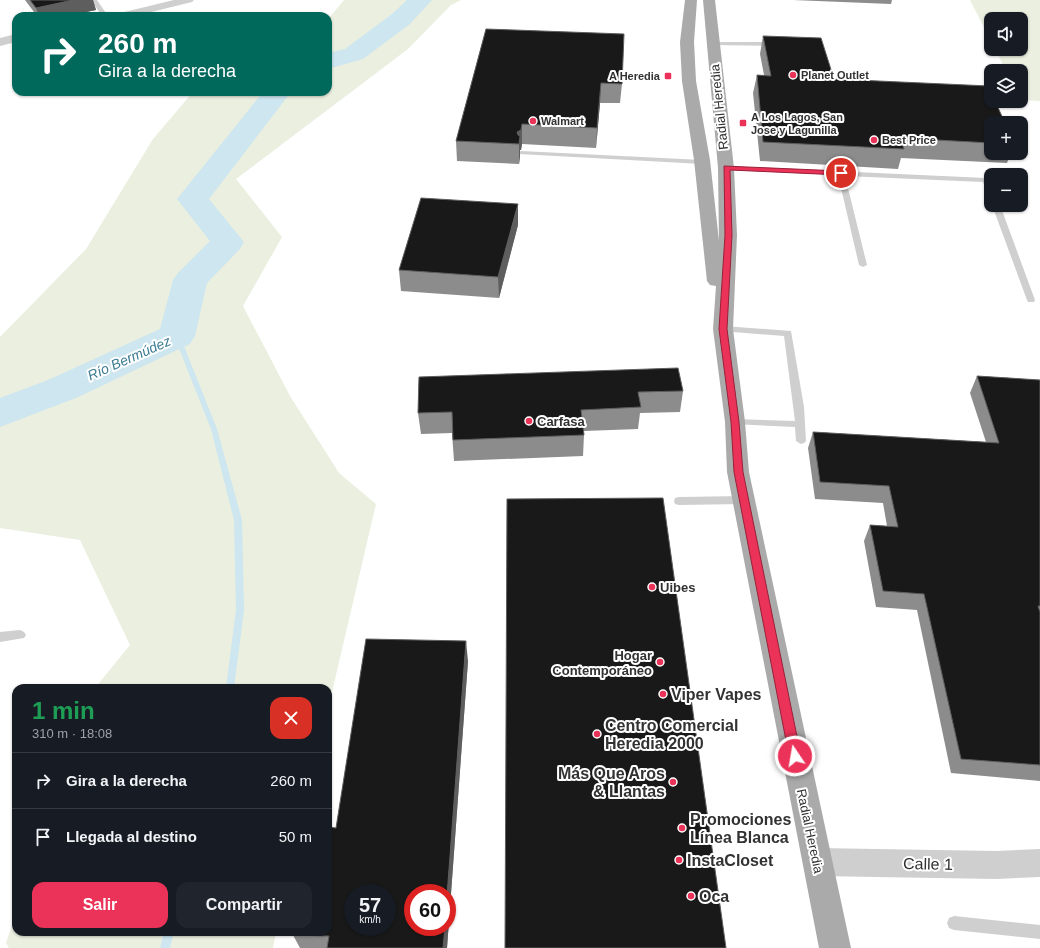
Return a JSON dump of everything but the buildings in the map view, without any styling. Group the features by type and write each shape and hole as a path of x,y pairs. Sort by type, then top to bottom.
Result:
{"main road":[{"path":"691,0 687,44 689,81 702,162 709,230 723,329"},
{"path":"687,44 693,42 700,34 700,0"},
{"name":"Radial Heredia","path":"709,0 712,43 726,168 728,235 723,329 735,422 738,472 835,948"},
{"path":"687,44 699,49 701,60"},
{"path":"703,82 704,103 711,133 726,168"}],"street":[{"path":"137,12 188,0"},
{"path":"0,42 12,39"},
{"name":"Calle 1","path":"817,862 996,865 1040,863"}],"lane":[{"path":"94,0 102,12"},
{"path":"712,43 780,44"},
{"path":"521,153 702,162"},
{"path":"726,168 984,180"},
{"path":"841,173 863,266"},
{"path":"999,212 1031,300"},
{"path":"723,329 788,333 801,441"},
{"path":"735,422 800,424"},
{"path":"679,501 744,500"},
{"path":"0,637 20,635"},
{"path":"954,923 1040,932"}],"shaded area":[{"path":"344,0 461,0 451,5 408,49 236,179 282,237 243,306 290,396 339,473 376,504 332,692 332,684 98,684 130,645 80,540 0,528 0,337 86,249 153,139 190,96 332,96 332,14"},
{"path":"970,0 1040,0 1040,101 1028,100 1028,64 1002,64 998,56 1028,56 1028,12 984,12 984,27"},
{"path":"12,925 12,936 275,936 273,948 9,948 6,943"}],"waterway":[{"name":"Río Bermúdez","path":"332,60 354,54 401,19 420,0"},
{"name":"Río Bermúdez","path":"0,413 62,389 177,336 190,280 228,242 193,199 274,96"},
{"path":"177,336 214,429 238,520 240,610 231,684"},
{"path":"165,948 168,936"}],"place":[{"name":"Planet Outlet","path":"793,75"},
{"name":"A Heredia","path":"668,76"},
{"name":"Walmart","path":"533,121"},
{"name":"A Los Lagos, San Jose y Lagunilla","path":"743,123"},
{"name":"Best Price","path":"874,140"},
{"name":"Carfasa","path":"529,421"},
{"name":"Uibes","path":"652,587"},
{"name":"Hogar Contemporáneo","path":"660,662"},
{"name":"Viper Vapes","path":"663,694"},
{"name":"Centro Comercial Heredia 2000","path":"597,734"},
{"name":"Más Que Aros & Llantas","path":"673,782"},
{"name":"Promociones Línea Blanca","path":"682,828"},
{"name":"InstaCloset","path":"679,860"},
{"name":"Oca","path":"691,896"}],"route":[{"path":"795,756 738,472 735,422 723,329 728,235 726,168 841,173"}]}
